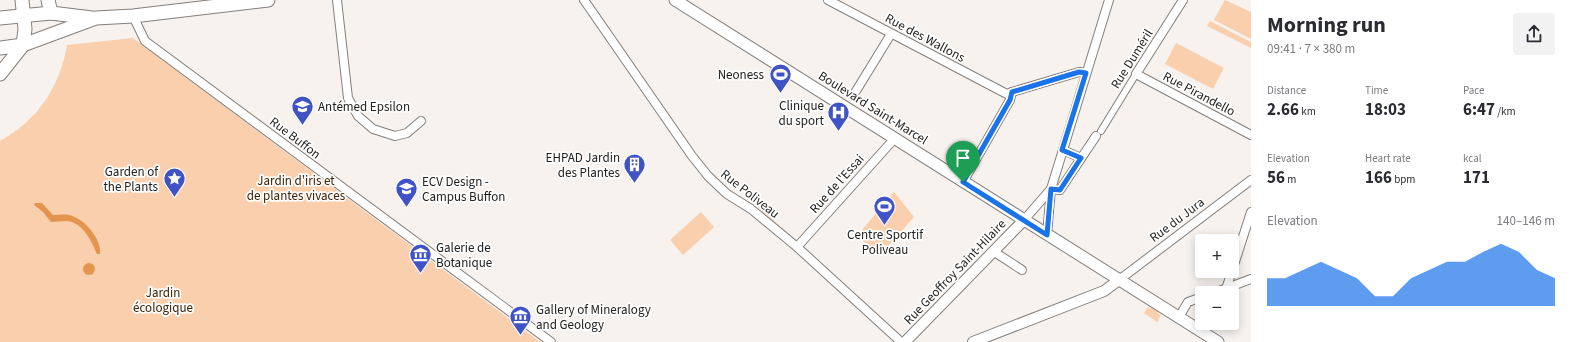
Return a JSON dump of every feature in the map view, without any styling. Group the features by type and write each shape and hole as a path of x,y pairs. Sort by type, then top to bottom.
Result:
{"main road":[{"path":"0,74 23,45 25,29 22,0"},
{"path":"48,0 52,13"},
{"path":"0,18 52,13 96,18 133,16 268,0"},
{"name":"Boulevard Saint-Marcel","path":"675,0 1218,342"},
{"path":"0,48 23,45 96,18"}],"street":[{"path":"337,0 348,98 358,116 373,129 395,136 407,133 421,121"},
{"name":"Rue Poliveau","path":"584,0 692,156 708,176 728,194 751,209 797,247 901,342"},
{"name":"Rue des Wallons","path":"828,0 1002,92 1006,94 1012,92"},
{"path":"1047,235 1051,189 1109,0"},
{"name":"Rue Duméril","path":"1051,189 1060,190 1184,0"},
{"name":"Rue Buffon","path":"133,16 145,41 551,342"},
{"path":"856,90 891,34"},
{"path":"963,182 1010,100 1012,92 1079,72 1086,73"},
{"name":"Rue Pirandello","path":"1136,74 1251,135"},
{"name":"Rue de l'Essai","path":"797,247 895,138"},
{"path":"1062,150 1081,158"},
{"name":"Rue du Jura","path":"1119,280 1251,180"},
{"path":"1024,220 1051,189"},
{"path":"1239,249 1251,212"},
{"name":"Rue Geoffroy Saint-Hilaire","path":"905,342 1024,220"},
{"path":"993,252 1022,270"},
{"path":"973,342 1104,291 1119,280"},
{"path":"1234,286 1251,280"},
{"path":"1178,317 1188,302 1195,300"}],"green space":[{"path":"1225,0 1251,12 1251,39 1214,20"},
{"path":"1210,21 1251,42 1251,48 1207,26"},
{"name":"Garden of the Plants","path":"133,38 540,342 0,342 0,141 25,123 36,113 45,101 59,75 67,45"},
{"path":"1176,43 1224,68 1213,89 1165,64"},
{"name":"Centre Sportif Poliveau","path":"894,192 914,217 880,255 857,236"},
{"path":"760,201 776,216 773,220 758,207 757,205"},
{"path":"701,212 714,227 683,255 670,240"},
{"path":"1148,307 1158,311 1157,313 1161,315 1157,322 1144,313"}],"shaded area":[{"path":"35,203 42,203 53,215 69,215 80,220 95,236 100,248 100,254 97,254 86,233 78,225 67,221 51,222 43,212 34,205"},
{"path":"87,263 91,263 95,269 91,275 87,275 83,271 83,267"}],"place":[{"name":"Neoness","path":"780,94"},
{"name":"Antémed Epsilon","path":"302,126"},
{"name":"Clinique du sport","path":"839,132"},
{"name":"EHPAD Jardin des Plantes","path":"635,184"},
{"name":"Garden of the Plants","path":"174,198"},
{"name":"ECV Design - Campus Buffon","path":"407,208"},
{"name":"Centre Sportif Poliveau","path":"885,226"},
{"name":"Galerie de Botanique","path":"421,274"},
{"name":"Gallery of Mineralogy and Geology","path":"521,336"}],"route":[{"path":"1079,72 1086,73 1062,150 1081,158 1060,190 1051,189 1047,235 963,182 1010,100 1012,92 1079,72"}],"park label":[{"name":"Jardin d'iris et de plantes vivaces","path":"296,188"},
{"name":"Jardin écologique","path":"163,300"}]}
